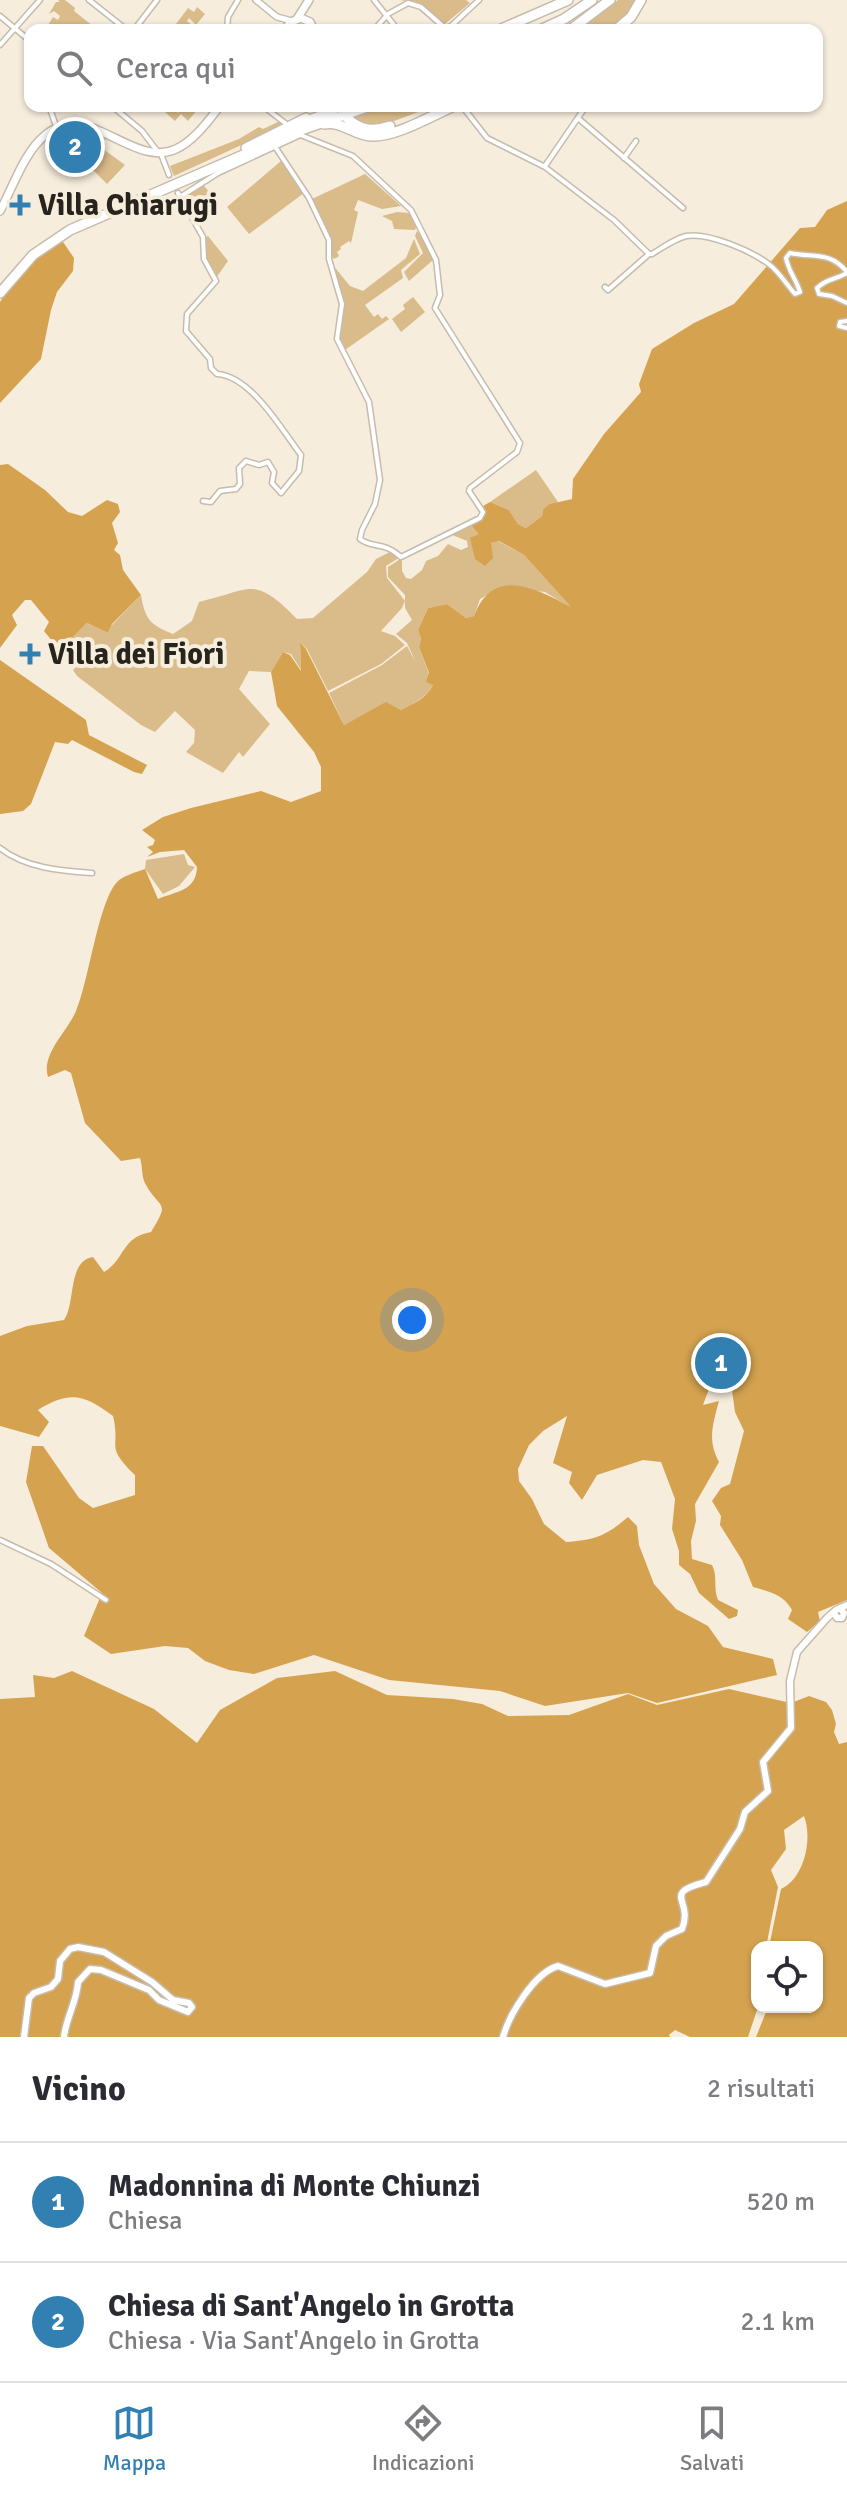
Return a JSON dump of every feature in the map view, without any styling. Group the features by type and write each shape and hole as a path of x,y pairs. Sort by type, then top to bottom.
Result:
{"highway":[{"path":"513,24 568,0"},
{"path":"553,24 592,0"},
{"path":"581,24 612,0"},
{"path":"623,24 635,13 641,0"},
{"path":"246,148 319,112"},
{"path":"0,283 29,250 58,229 315,117 342,112"},
{"path":"348,112 359,127 377,130 424,112"},
{"path":"0,293 25,262 64,233 354,112"},
{"path":"300,133 337,123 362,135 378,136 439,112"}],"main road":[{"path":"291,24 308,1"},
{"path":"308,1 312,24"},
{"path":"296,20 307,24"},
{"path":"0,211 32,151 46,135 57,129 76,125 92,127 143,151 160,154 182,146 214,112"},
{"path":"503,2037 510,2016 520,2006 533,1983 551,1968 558,1966 605,1984 650,1973 656,1946 666,1936 678,1932 684,1923 683,1890 688,1885 706,1882 740,1829 745,1812 768,1791 763,1762 791,1728 790,1681 797,1652 824,1623 843,1613"},
{"path":"24,2037 29,1998 51,1987 58,1979 60,1961 70,1949 78,1947 104,1952 152,1982 173,2000 192,2006 188,2012 159,2000 149,1990 101,1970 90,1969 78,1982 77,1995 65,2022 64,2037"}],"street":[{"path":"0,45 40,0"},
{"path":"89,0 119,24"},
{"path":"139,24 157,0"},
{"path":"227,24 238,0"},
{"path":"256,0 277,17 285,21 296,20"},
{"path":"374,0 392,24"},
{"path":"453,24 479,0"},
{"path":"379,24 385,16 411,3 421,7 440,24"},
{"path":"0,16 24,36"},
{"path":"277,17 280,24"},
{"path":"51,112 57,129"},
{"path":"119,112 142,131 160,154 169,175"},
{"path":"271,112 285,123"},
{"path":"467,112 487,138 545,167 614,220 649,254"},
{"path":"545,167 583,112"},
{"path":"579,119 683,208"},
{"path":"203,501 211,502 224,489 236,490 240,484 239,468 246,461 259,465 268,462 274,472 272,483 281,493 299,471 301,455 249,389 211,368 210,359 186,331 187,314 216,281 204,259 203,237 179,195 218,173 276,148 300,133 353,156 411,210 436,260 440,295 435,308 520,447 470,488 483,512 480,518 401,557 384,545 360,539 375,504 380,480 369,402 337,339 342,304 329,259 329,240 309,198 276,148"},
{"path":"46,135 69,162"},
{"path":"624,158 636,141"},
{"path":"605,287 608,290 649,254 682,237 693,236 718,240 772,266 795,294 800,292 786,258 790,253 806,257 819,254 841,265 847,272 832,277 817,288 819,294 847,303"},
{"path":"847,321 840,322 839,326 847,328"},
{"path":"0,848 24,862 64,872 92,873"},
{"path":"0,1540 51,1564 106,1600"}],"shaded area":[{"path":"58,0 65,0 90,24 49,24 53,17 58,20 60,16 54,11 49,14 56,2 60,2"},
{"path":"399,0 466,0 470,3 445,24 417,2"},
{"path":"618,0 638,0 628,16 618,24 588,24"},
{"path":"197,7 205,14 197,24 189,18 187,21 191,24 176,24 188,8 194,12"},
{"path":"165,112 195,112 188,121 181,114 175,121"},
{"path":"359,112 418,112 389,123 367,126 348,115"},
{"path":"280,121 285,125 174,176 170,166"},
{"path":"85,129 106,137 99,146 125,165 107,184 81,158 85,153 63,131"},
{"path":"281,161 304,193 249,234 227,207"},
{"path":"365,174 401,206 382,209 358,200 351,243 349,241 340,247 337,252 339,256 334,259 332,241 312,199"},
{"path":"203,185 216,199 200,213 204,218 199,222 183,198"},
{"path":"847,201 847,1600 818,1612 820,1621 807,1632 788,1619 792,1610 784,1600 776,1594 753,1587 742,1560 720,1525 721,1516 712,1501 721,1488 730,1484 744,1431 735,1412 732,1390 725,1382 710,1386 703,1405 719,1401 712,1439 719,1462 695,1504 696,1521 691,1541 692,1559 712,1565 718,1600 738,1610 737,1616 729,1619 699,1593 690,1574 679,1565 679,1551 672,1529 675,1499 661,1462 643,1460 597,1475 582,1500 569,1483 572,1472 553,1463 567,1416 543,1431 529,1445 518,1469 519,1481 544,1524 566,1542 600,1536 628,1517 637,1526 639,1545 654,1584 676,1609 708,1626 723,1647 773,1659 777,1675 657,1703 628,1693 545,1706 500,1691 389,1680 314,1655 254,1674 229,1670 205,1661 188,1648 165,1646 111,1654 84,1636 102,1593 49,1548 26,1482 32,1446 43,1446 79,1498 93,1508 135,1495 135,1475 115,1447 113,1416 94,1403 69,1398 38,1410 49,1422 39,1437 0,1426 0,1336 27,1326 64,1320 79,1266 93,1257 104,1272 128,1244 151,1232 161,1215 161,1206 144,1182 140,1158 121,1161 85,1123 71,1073 65,1070 48,1077 51,1052 81,998 110,892 120,880 145,869 158,899 184,889 193,881 197,867 184,850 160,852 147,857 153,852 147,847 153,845 155,840 142,830 163,817 261,791 291,802 321,791 321,767 314,752 277,706 271,672 283,652 290,655 301,671 300,642 306,649 344,725 386,702 401,710 430,690 433,685 426,682 429,673 419,647 421,639 418,630 428,608 447,604 466,618 474,616 482,600 504,586 530,588 571,607 524,555 499,541 491,543 493,558 485,566 475,559 470,538 479,534 471,525 486,512 483,506 490,502 509,510 518,524 526,528 542,516 543,509 550,504 572,499 573,479 604,434 641,392 639,384 652,349 694,323 734,304 800,228 815,227 827,210"},
{"path":"409,213 415,230 394,229 392,221 382,216"},
{"path":"417,231 424,238 433,260 409,281 404,272 423,253 415,236"},
{"path":"208,236 228,261 216,278 206,258 205,238"},
{"path":"61,239 74,258 73,271 57,292 41,359 0,403 0,302 12,283 35,258"},
{"path":"414,239 420,254 401,270 403,278 365,305 374,317 378,314 382,319 386,316 389,319 345,350 340,339 344,300 332,264 350,286 363,291 406,258"},
{"path":"413,297 425,312 401,332 392,319 405,309 403,305"},
{"path":"8,464 45,490 68,512 82,516 107,500 118,504 120,512 112,523 118,543 114,550 120,555 123,570 141,595 112,624 108,633 87,623 74,636 66,651 61,652 44,631 49,622 31,600 25,600 12,615 17,625 0,648 0,465"},
{"path":"536,470 558,502 543,509 542,516 526,528 518,524 509,510 490,502"},
{"path":"471,525 491,543 498,541 524,555 573,609 545,592 503,587 480,599 474,616 466,618 447,604 428,608 418,630 421,639 419,647 433,685 430,690 401,710 386,703 344,725 329,693 382,665 407,646 416,663 407,643 396,634 412,620 405,608 405,595 388,577 388,567 402,558 402,571 406,578 411,579 422,570 426,561 438,556 448,544 461,550 468,547 467,541 450,534"},
{"path":"392,551 400,557 386,566 387,578 405,601 381,631 395,636 405,645 381,664 328,691 307,649 300,642 301,670 291,654 283,652 271,672 249,671 239,689 270,724 243,757 239,752 223,773 186,752 194,743 195,730 175,711 155,732 141,725 73,670 84,659 67,648 74,636 87,623 108,633 141,595 150,620 173,634 192,621 199,602 242,590 261,591 271,596 297,619 313,618 367,572 376,559"},
{"path":"0,660 86,720 89,735 147,765 142,774 72,740 68,744 55,742 31,804 23,811 0,814"},
{"path":"184,854 188,865 195,867 179,886 163,894 145,869 146,860"},
{"path":"72,1671 154,1709 197,1743 220,1710 277,1678 335,1671 387,1695 482,1704 508,1716 569,1715 628,1694 657,1705 729,1689 791,1703 809,1696 826,1702 832,1710 836,1724 834,1732 839,1744 847,1742 847,2037 756,2037 766,2013 823,2013 823,1941 770,1941 781,1889 796,1877 807,1847 804,1816 784,1830 786,1849 771,1870 778,1887 767,1941 751,1941 751,2013 756,2013 748,2037 690,2037 675,2030 670,2037 0,2037 0,1699 35,1697 33,1675 54,1678"}],"place":[{"name":"Chiesa di Sant'Angelo in Grotta","path":"75,147"},
{"name":"Villa Chiarugi","path":"20,205"},
{"name":"Villa dei Fiori","path":"30,654"},
{"name":"Madonnina di Monte Chiunzi","path":"721,1363"}]}
